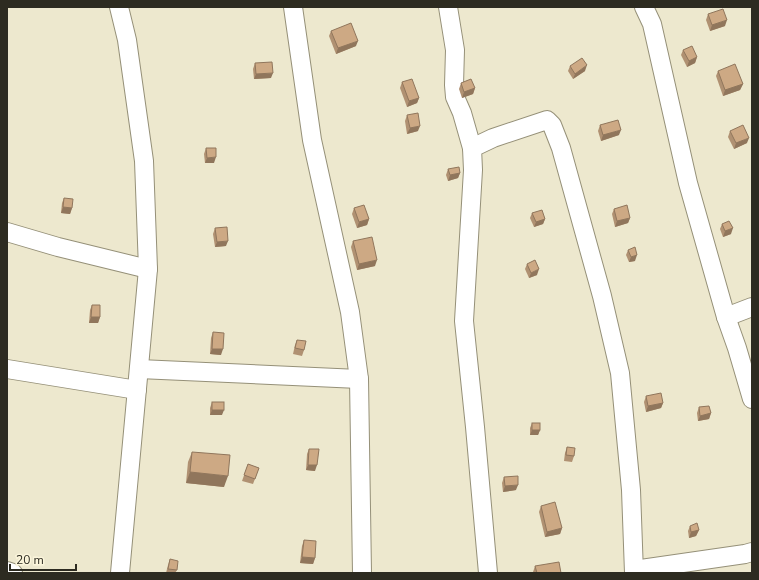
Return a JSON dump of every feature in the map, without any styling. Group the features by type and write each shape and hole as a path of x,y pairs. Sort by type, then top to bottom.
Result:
{"street":[{"path":"119,7 127,40 144,161 148,269 120,573"},
{"path":"293,7 312,140 350,312 359,379 362,573"},
{"path":"448,7 455,50 455,97 462,113 472,148 473,170 464,321 476,427 488,573"},
{"path":"644,7 652,24 688,183 726,317 752,399"},
{"path":"472,148 493,138 547,120 552,125 561,148 602,296 620,373 631,490 634,572 752,552"},
{"path":"7,232 58,247 148,269"},
{"path":"726,317 752,307"},
{"path":"7,369 137,390"},
{"path":"139,369 359,379"},
{"path":"7,571 13,573"}],"building":[{"path":"723,9 727,20 712,25 708,14"},
{"path":"351,23 358,41 338,48 331,31"},
{"path":"692,46 697,57 689,61 683,50"},
{"path":"582,58 587,65 575,74 570,66"},
{"path":"272,62 273,73 256,74 255,63"},
{"path":"735,64 743,84 725,90 718,71"},
{"path":"412,79 419,98 409,101 402,82"},
{"path":"471,79 475,88 464,92 461,83"},
{"path":"418,113 420,126 410,128 407,115"},
{"path":"618,120 621,130 603,135 600,125"},
{"path":"743,125 749,138 736,143 730,131"},
{"path":"206,148 216,148 216,157 207,158"},
{"path":"459,167 460,173 450,175 448,169"},
{"path":"64,198 73,199 72,208 63,207"},
{"path":"364,205 369,219 359,222 354,208"},
{"path":"627,205 630,218 617,221 614,209"},
{"path":"542,210 545,219 536,222 532,213"},
{"path":"729,221 733,228 725,231 722,224"},
{"path":"227,227 228,241 217,242 215,228"},
{"path":"372,237 377,260 359,264 353,241"},
{"path":"635,247 637,255 631,257 628,250"},
{"path":"535,260 539,269 531,273 527,264"},
{"path":"92,305 100,305 100,317 91,317"},
{"path":"213,332 224,333 223,349 212,349"},
{"path":"297,340 306,341 304,350 295,348"},
{"path":"661,393 663,403 648,406 646,396"},
{"path":"212,402 224,402 224,410 212,410"},
{"path":"709,406 711,413 700,416 699,407"},
{"path":"532,423 540,423 540,430 532,430"},
{"path":"567,447 575,448 574,456 566,455"},
{"path":"309,449 319,449 317,465 308,465"},
{"path":"192,452 230,455 228,476 190,472"},
{"path":"248,464 259,468 255,479 244,475"},
{"path":"518,476 518,485 505,486 504,477"},
{"path":"555,502 562,528 547,532 541,506"},
{"path":"697,523 699,530 691,532 690,526"},
{"path":"304,540 316,541 315,558 302,557"},
{"path":"170,559 178,561 177,570 168,569"},
{"path":"559,562 561,573 537,573 535,566"}]}
